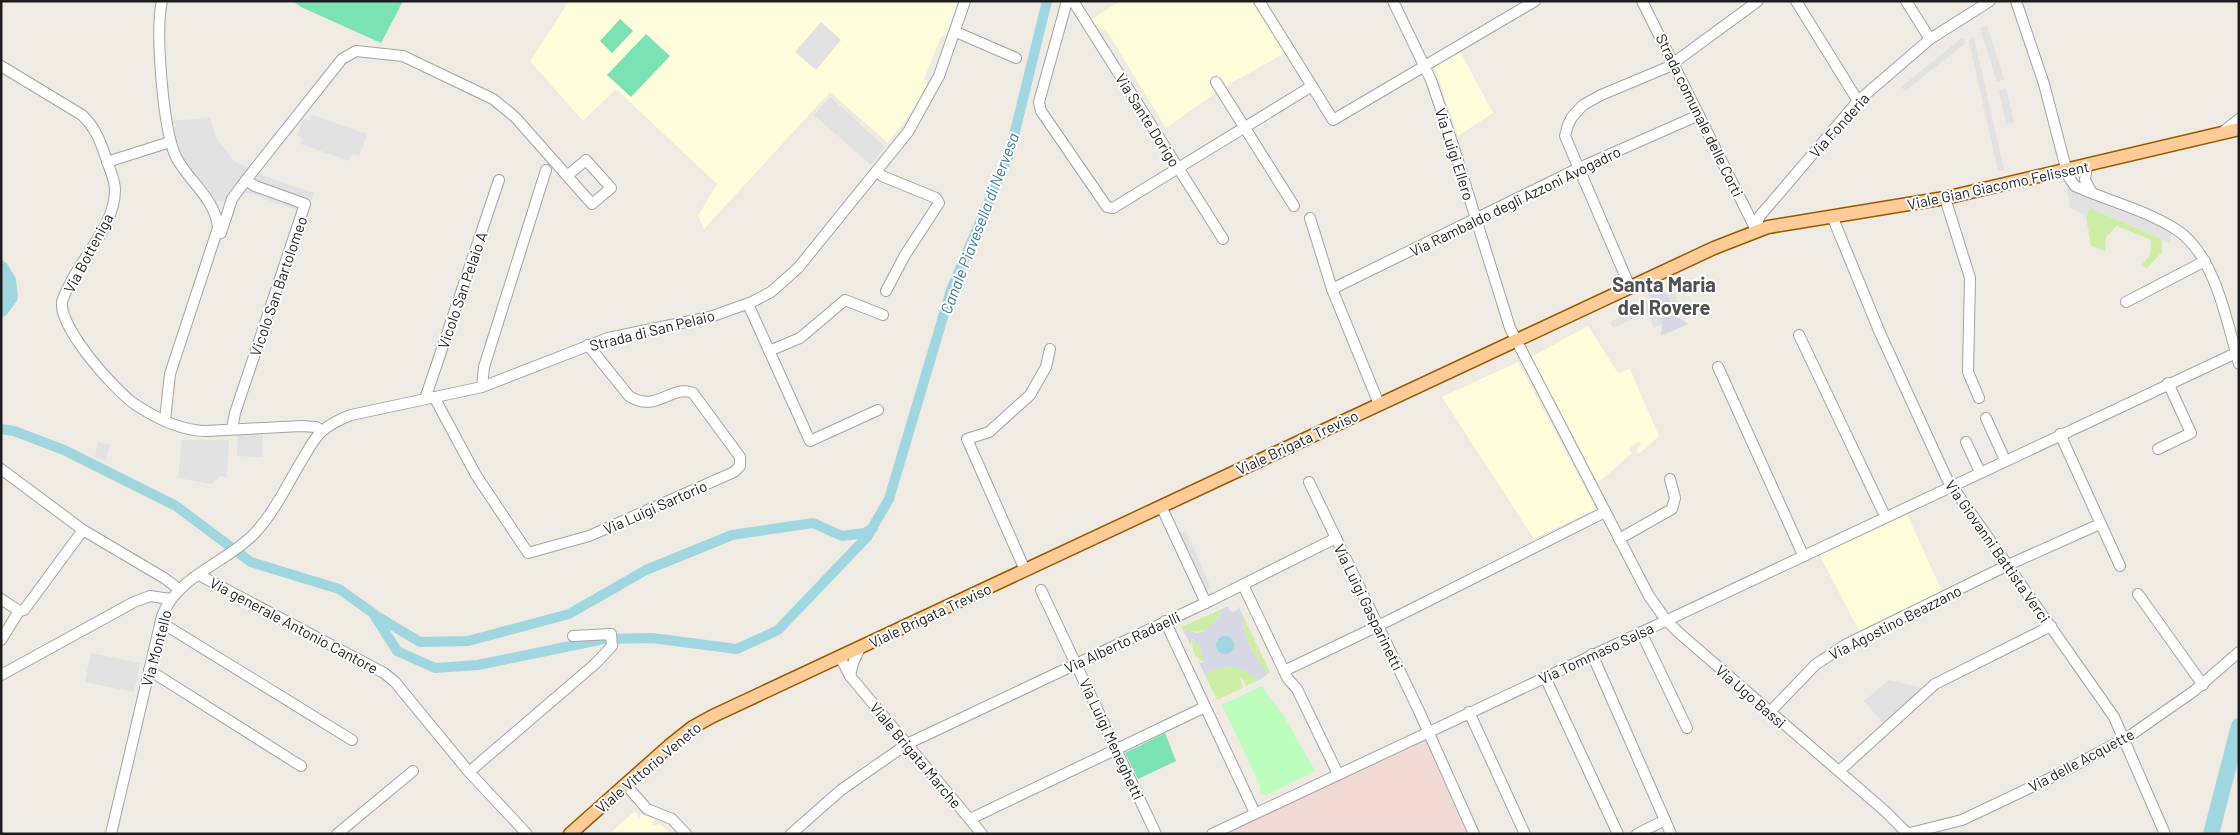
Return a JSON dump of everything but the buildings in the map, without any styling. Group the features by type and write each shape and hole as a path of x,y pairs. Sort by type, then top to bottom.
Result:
{"main road":[{"name":"Viale Gian Giacomo Felissent","path":"1756,230 1945,198 2239,129"},
{"name":"Viale Brigata Treviso","path":"840,658 1630,286 1756,230"},
{"name":"Viale Vittorio Veneto","path":"570,834 670,746 700,723 840,658"}],"street":[{"path":"162,1 159,20 160,53 170,142 181,165 214,212 218,228 170,374 165,420 197,431 309,426 322,431"},
{"name":"Strada di San Pelaio","path":"322,431 351,415 482,387 588,345 622,335 710,317 748,304 771,292 790,277 908,132 939,76 956,32 965,1"},
{"path":"1067,1 1039,102 1041,111 1107,207 1113,208 1312,86"},
{"name":"Via Sante Dorigo","path":"1073,1 1223,239"},
{"path":"1259,1 1333,120 1426,67 1535,1"},
{"name":"Via Luigi Ellero","path":"1393,1 1426,67 1447,125 1515,340"},
{"name":"Strada comunale delle Corti","path":"1642,1 1756,230"},
{"path":"1630,286 1565,136 1568,125 1577,111 1601,95 1644,78 1674,63 1758,1"},
{"path":"1796,1 1858,101"},
{"path":"1906,1 1930,39"},
{"name":"Via Fonderia","path":"1756,230 1759,217 1858,101 1930,39 1990,1"},
{"path":"2016,1 2044,84 2066,170 2075,186 2147,215 2178,231 2197,250 2205,261 2239,364"},
{"path":"956,32 1016,58"},
{"path":"215,241 220,237 232,199 246,180 342,59 356,51 403,56 493,100 515,117 567,176"},
{"name":"Via Botteniga","path":"1,66 87,119 97,133 115,186 112,209 66,292 62,308 75,336 115,386 136,405 165,420"},
{"path":"1216,82 1294,206"},
{"name":"Via Rambaldo degli Azzoni Avogadro","path":"1332,289 1579,168 1700,115"},
{"path":"2218,134 2239,119"},
{"path":"107,162 170,142"},
{"path":"2087,166 2085,180 2092,194"},
{"path":"482,387 484,367 546,170"},
{"path":"877,171 882,176 936,198 939,203 905,255 886,291"},
{"name":"Vicolo San Bartolomeo","path":"232,429 235,413 305,204 256,186 246,180"},
{"name":"Vicolo San Pelaio A","path":"430,398 500,180"},
{"path":"1945,198 1970,278 1968,372 1979,398"},
{"name":"Via Giovanni Battista Verci","path":"1832,216 1905,390 1950,486 2110,710 2125,738 2165,834"},
{"path":"1310,218 1332,289 1379,404"},
{"path":"2126,302 2205,261"},
{"path":"769,351 800,338 845,300 884,315"},
{"path":"748,304 810,441 878,410"},
{"path":"1799,335 1885,516"},
{"name":"Via Ugo Bassi","path":"1515,340 1649,596 1666,620 1886,812 1907,834"},
{"name":"Via Luigi Sartorio","path":"430,398 476,475 528,553 589,536 734,472 740,466 740,457 693,393 685,390 645,404 637,401 629,396 588,345"},
{"path":"1025,570 967,439 989,432 1030,395 1046,367 1050,349"},
{"name":"Via Tommaso Salsa","path":"1212,834 2168,383 2236,353"},
{"path":"1718,367 1803,555"},
{"path":"2158,449 2191,433 2168,383"},
{"path":"1986,418 2005,460"},
{"name":"Via Montello","path":"111,834 160,624 170,599 179,589 227,557 255,533 273,509 312,443 322,431"},
{"path":"2060,434 2120,566"},
{"path":"1966,442 1980,472"},
{"path":"1,469 83,530 164,578 179,589"},
{"path":"1619,539 1672,509 1675,498 1670,479"},
{"name":"Via Luigi Gasparinetti","path":"1309,482 1428,732"},
{"path":"1161,506 1206,603"},
{"path":"1284,670 1378,626 1605,512"},
{"name":"Via Agostino Beazzano","path":"1770,712 1803,676 1830,654 1880,627 2008,565 2100,524"},
{"path":"1,640 19,611 24,610 83,530"},
{"name":"Via Alberto Radaelli","path":"791,834 841,790 907,744 1164,621 1206,603 1336,538"},
{"name":"Via generale Antonio Cantore","path":"200,575 384,673 394,682 469,772 528,834"},
{"path":"1243,584 1284,670 1297,689 1338,774"},
{"name":"Via Luigi Meneghetti","path":"1041,590 1156,834"},
{"path":"2138,594 2203,684"},
{"path":"1,675 134,602 150,596 170,599"},
{"path":"1,599 19,611"},
{"path":"1164,621 1255,813"},
{"path":"160,624 170,628 352,740"},
{"path":"1839,771 1935,684 2051,626"},
{"path":"1640,632 1687,728"},
{"path":"469,772 608,652 611,634 573,636"},
{"path":"850,676 853,663 860,648"},
{"name":"Via delle Acquette","path":"1907,834 1969,817 2061,773 2125,738 2156,719 2203,684 2239,652"},
{"path":"1592,654 1670,834"},
{"name":"Viale Brigata Marche","path":"840,658 850,676 982,834"},
{"path":"149,670 301,766"},
{"path":"1544,677 1618,834"},
{"path":"970,819 1205,707"},
{"path":"1470,712 1525,834"},
{"path":"1428,732 1474,834"},
{"path":"337,834 413,771"},
{"path":"626,785 647,809 672,819 686,834"},
{"path":"1637,834 1665,820"}],"shaded area":[{"path":"569,1 958,1 947,34 941,37 924,79 928,83 914,108 888,143 830,92 704,229 698,216 717,184 616,89 583,121 530,61"},
{"path":"1120,1 1253,1 1285,53 1224,87 1166,128 1106,30 1097,28 1092,19"},
{"path":"821,22 841,40 816,70 795,52"},
{"path":"1987,26 2004,79 1997,82 1980,28"},
{"path":"1962,38 1966,43 1905,91 1901,87"},
{"path":"1974,38 2004,170 1998,171 1969,41"},
{"path":"1460,51 1493,113 1458,136 1434,66"},
{"path":"2006,88 2014,122 2006,124 1999,91"},
{"path":"830,97 885,147 871,165 814,115"},
{"path":"312,115 367,134 359,156 352,154 349,161 301,144 303,138 297,135 303,118 310,121"},
{"path":"210,118 216,138 234,161 266,177 314,193 307,214 249,193 242,194 235,202 212,200 188,172 170,135 177,125 168,121"},
{"path":"2067,188 2152,223 2172,234 2169,242 2090,208 2086,216 2070,208"},
{"path":"1660,280 1678,317 1688,324 1661,336 1662,324 1645,287"},
{"path":"1673,290 1684,314 1678,317 1667,293"},
{"path":"1651,301 1662,324 1654,328 1643,304"},
{"path":"1636,309 1640,315 1613,328 1610,322"},
{"path":"1588,326 1618,373 1630,369 1659,436 1639,454 1636,450 1641,444 1639,442 1636,443 1629,449 1632,453 1598,483 1531,357"},
{"path":"1518,362 1596,509 1534,539 1442,397"},
{"path":"263,433 262,457 237,456 238,435"},
{"path":"182,440 229,440 227,477 219,476 212,484 178,478"},
{"path":"98,442 110,445 106,460 95,457"},
{"path":"1906,512 1942,591 1859,631 1818,552"},
{"path":"1186,531 1211,588 1205,591 1179,534"},
{"path":"1228,606 1229,610 1234,612 1238,609 1238,606 1242,614 1243,628 1251,649 1268,674 1259,680 1244,670 1230,666 1215,669 1205,675 1198,660 1201,663 1204,662 1201,649 1193,639 1191,639 1191,646 1183,630 1197,633 1204,631 1218,618 1222,609"},
{"path":"91,653 140,663 134,692 85,682"},
{"path":"1889,680 1919,687 1922,690 1884,724 1864,701"},
{"path":"1424,736 1467,834 1215,834"},
{"path":"635,811 638,815 638,821 641,814 655,820 652,825 660,824 671,834 609,834"}],"green space":[{"path":"403,1 381,43 301,7 294,2"},
{"path":"620,19 633,31 612,53 600,41"},
{"path":"646,34 670,56 631,97 607,75"},
{"path":"2090,208 2162,239 2162,252 2147,268 2141,266 2150,255 2151,240 2117,226 2106,237 2105,251 2091,246 2086,216"},
{"path":"1222,609 1212,626 1203,631 1183,630 1181,627"},
{"path":"1242,614 1270,672 1268,674 1246,638"},
{"path":"1191,639 1201,649 1203,663 1194,654"},
{"path":"1230,666 1244,670 1259,680 1246,686 1242,677 1240,677 1243,688 1217,700 1205,675 1215,669"},
{"path":"1262,686 1285,718 1315,771 1266,795 1260,792 1260,785 1222,705"},
{"path":"1165,733 1176,761 1138,779 1125,753"}],"water":[{"path":"1225,636 1231,639 1234,645 1231,651 1225,654 1219,651 1216,645 1219,639"}],"waterway":[{"name":"Canale Piavesella di Nervesa","path":"1,429 14,431 64,450 176,506 251,562 339,589 373,613 397,651 435,668 478,665 604,639 652,638 737,649 778,630 867,537 889,499 951,290 1010,152 1047,1"},
{"path":"1,269 8,281 10,297 1,309"},
{"name":"Canale Piavesella di Nervesa","path":"375,615 420,642 468,641 569,614 646,570 732,535 813,523 842,536 865,533 873,528"},
{"path":"2211,834 2239,726"}],"district":[{"name":"Santa Maria del Rovere","path":"1664,296"}]}
